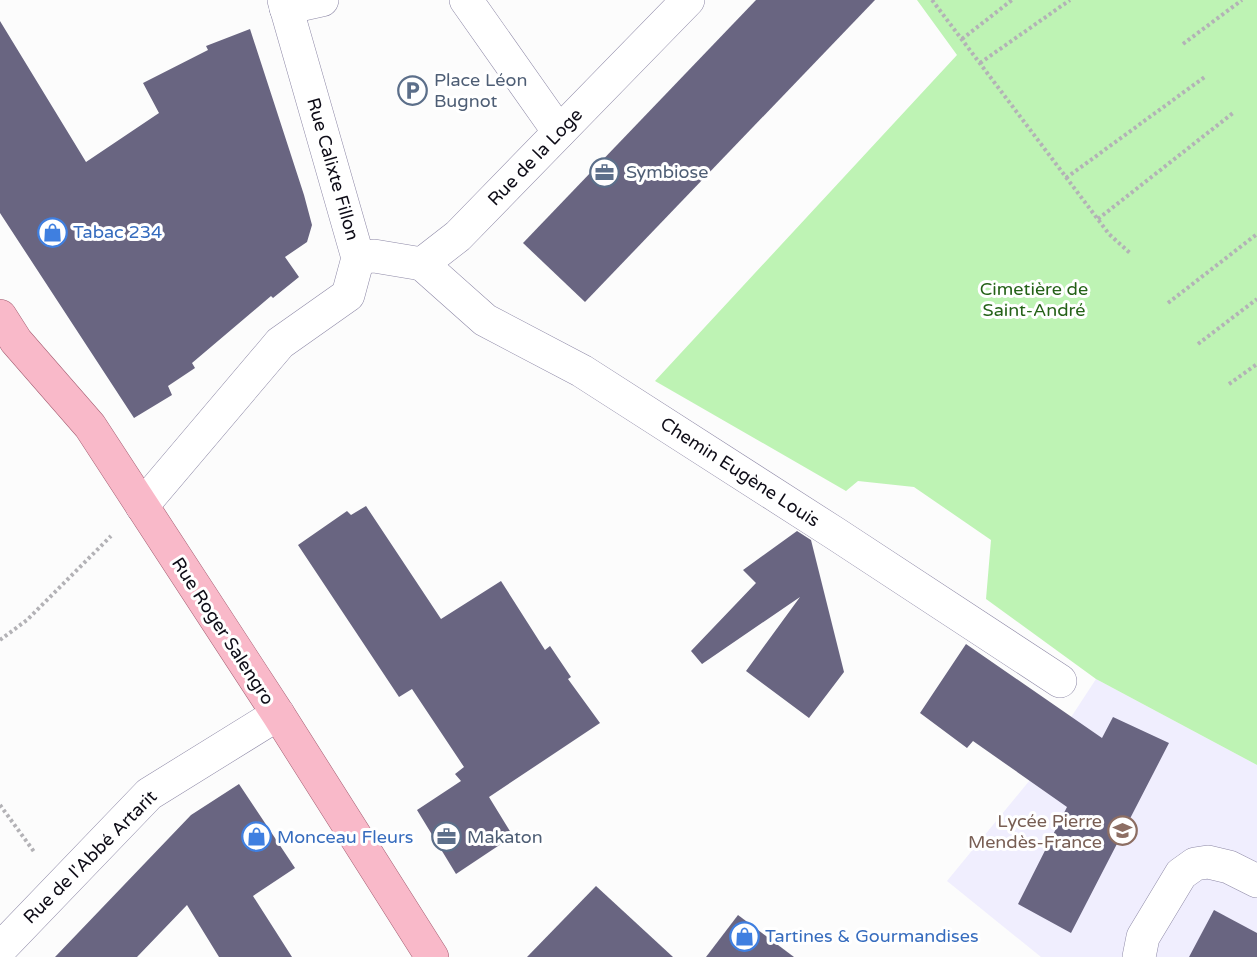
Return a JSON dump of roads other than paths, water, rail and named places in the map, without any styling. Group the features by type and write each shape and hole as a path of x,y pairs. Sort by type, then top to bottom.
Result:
{"main road":[{"name":"Rue Roger Salengro","path":"0,316 16,341 90,426 278,714 432,957"}],"street":[{"path":"285,4 322,0"},
{"path":"466,0 560,132"},
{"name":"Rue de la Loge","path":"422,264 458,236 688,0"},
{"name":"Rue Calixte Fillon","path":"142,506 280,343 348,296 358,258 285,4"},
{"path":"358,258 374,256 422,264"},
{"name":"Chemin Eugène Louis","path":"422,264 485,320 582,371 1060,681"},
{"name":"Rue de l'Abbé Artarit","path":"0,950 149,794 278,714"},
{"path":"1139,957 1143,937 1181,874 1195,864 1208,862 1229,867 1257,880"}],"place":[{"name":"Place Léon Bugnot","path":"413,90"},
{"name":"Symbiose","path":"605,172"},
{"name":"Tabac 234","path":"52,232"},
{"name":"Lycée Pierre Mendès-France","path":"1123,831"},
{"name":"Monceau Fleurs","path":"256,837"},
{"name":"Makaton","path":"446,837"},
{"name":"Tartines & Gourmandises","path":"744,936"}],"park label":[{"name":"Cimetière de Saint-André","path":"1034,299"}]}
